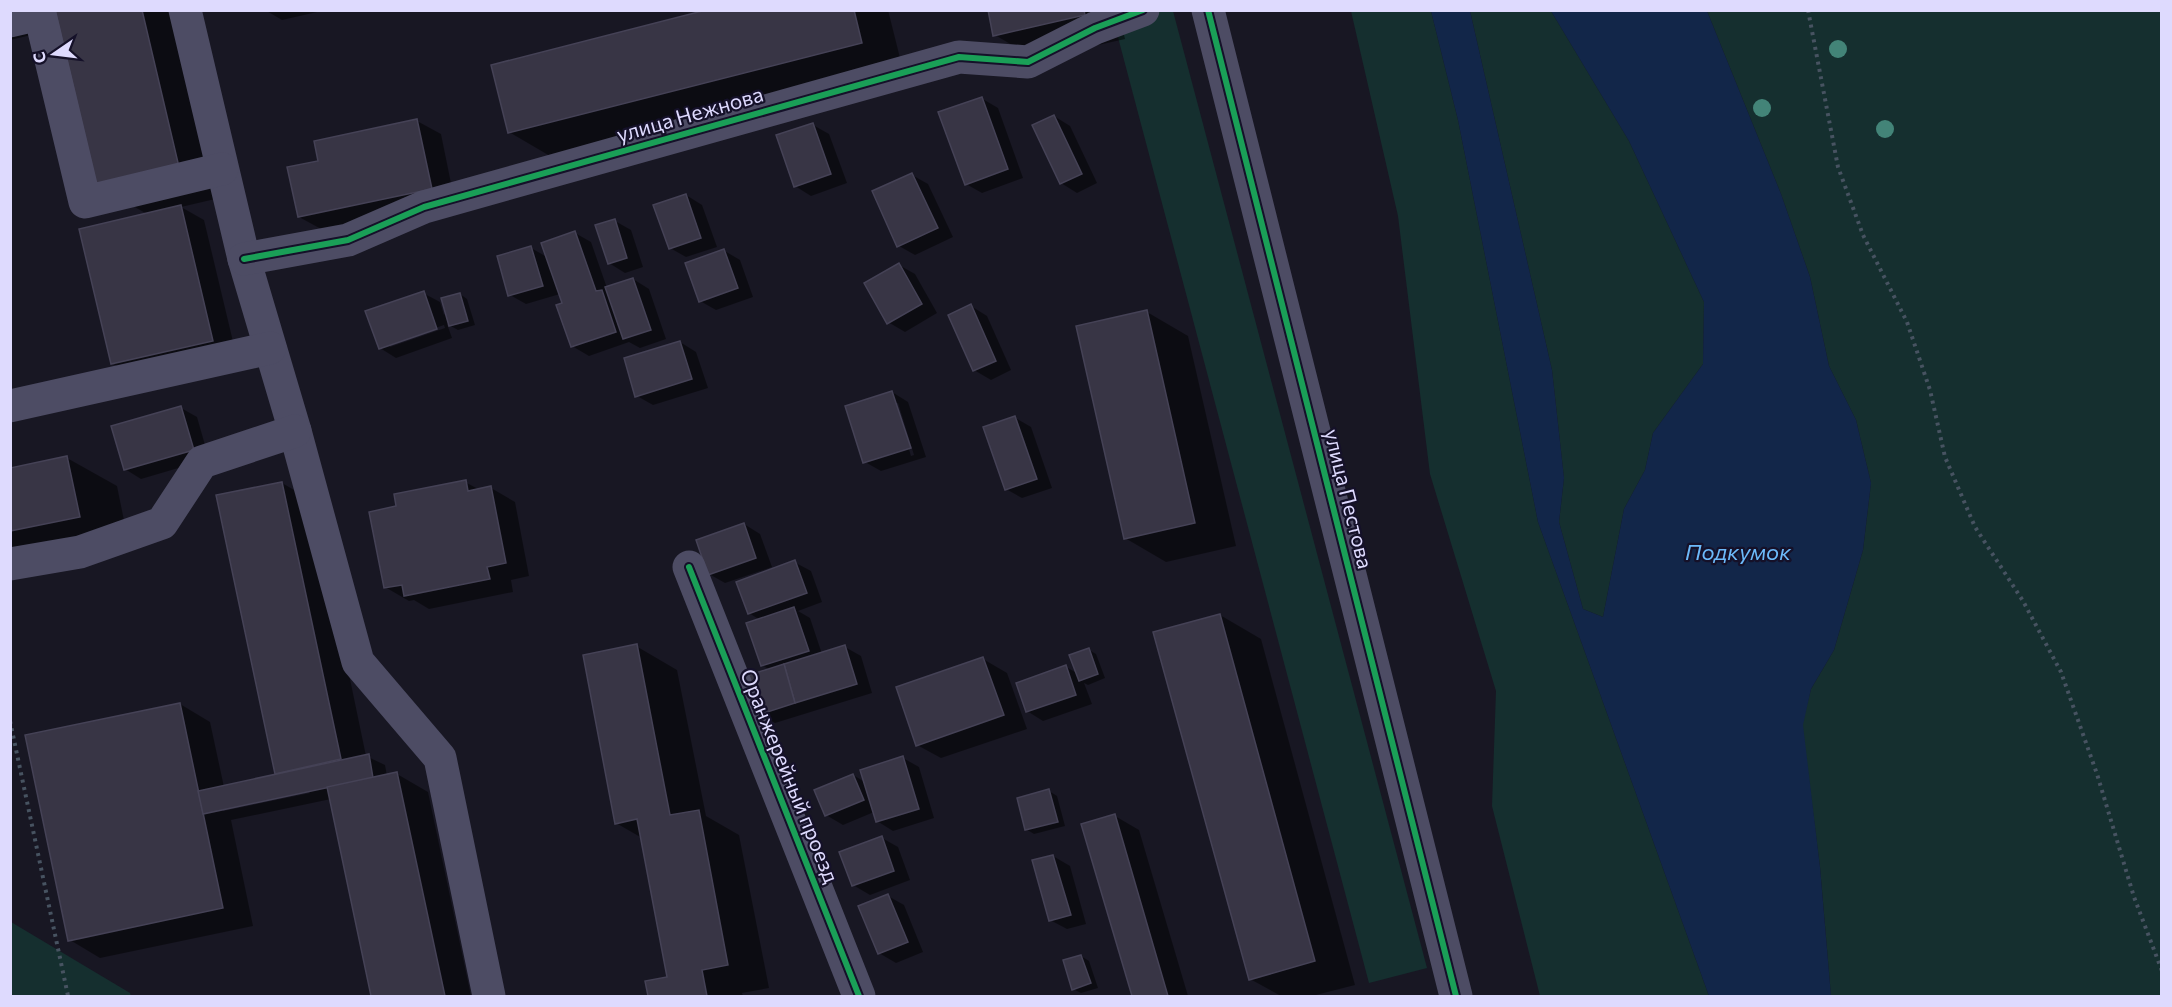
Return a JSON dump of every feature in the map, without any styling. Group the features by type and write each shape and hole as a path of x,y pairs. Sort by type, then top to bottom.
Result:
{"street":[{"path":"185,10 244,259 295,430 358,662 440,758 489,996"},
{"name":"улица Нежнова","path":"244,259 348,240 424,207 959,57 1028,62 1095,28 1143,10"},
{"name":"улица Пестова","path":"1208,10 1456,996"},
{"path":"10,21 40,14 85,202 222,168"},
{"path":"10,406 270,348"},
{"path":"10,564 80,552 162,524 202,462 295,430"},
{"name":"Оранжерейный проезд","path":"689,567 859,996"}],"path":[{"path":"1808,10 1838,167 1863,235 1908,322 1930,390 1945,457 1975,527 2023,600 2061,672 2097,774 2134,897 2162,971"},
{"path":"10,721 68,996"}],"green space":[{"path":"1111,11 1173,11 1427,968 1369,983"},
{"path":"1351,11 1431,11 1458,120 1538,522 1709,996 1540,996 1492,806 1496,691 1430,474 1398,216"},
{"path":"1470,11 1551,11 1629,141 1704,302 1703,364 1653,433 1645,470 1624,509 1603,617 1583,609 1559,522 1564,478 1552,370"},
{"path":"1707,11 2161,11 2161,996 1831,996 1820,867 1802,725 1811,689 1834,650 1863,550 1871,483 1856,420 1829,366 1810,277 1781,194"},
{"path":"11,922 130,993 131,996 11,996"}],"water":[{"name":"Подкумок","path":"1431,11 1470,11 1552,370 1564,478 1559,522 1583,609 1603,617 1624,509 1645,470 1653,433 1703,364 1704,302 1629,141 1551,11 1707,11 1781,194 1810,277 1829,366 1856,420 1871,483 1863,550 1834,650 1811,689 1803,725 1820,867 1831,996 1709,996 1538,522 1458,120"}],"building":[{"path":"55,10 142,10 179,167 97,187"},
{"path":"706,10 854,10 862,43 508,133 491,65"},
{"path":"988,10 1084,10 1085,15 993,36"},
{"path":"982,97 1008,169 965,185 938,112"},
{"path":"1054,115 1082,174 1060,184 1032,125"},
{"path":"417,119 432,189 298,217 287,167 318,161 314,141"},
{"path":"813,123 831,174 794,187 776,135"},
{"path":"912,173 938,228 897,247 872,191"},
{"path":"686,194 701,238 669,249 653,205"},
{"path":"181,205 213,341 111,364 79,229"},
{"path":"615,219 627,258 608,264 595,225"},
{"path":"575,231 596,291 602,290 616,332 571,347 556,305 562,303 541,243"},
{"path":"531,246 543,286 508,296 497,256"},
{"path":"724,249 738,288 699,302 685,263"},
{"path":"899,263 922,304 887,324 864,283"},
{"path":"633,278 651,330 623,339 605,287"},
{"path":"424,291 437,329 379,349 365,311"},
{"path":"460,293 468,321 449,326 441,298"},
{"path":"971,304 996,361 973,371 948,315"},
{"path":"1147,310 1195,523 1124,539 1076,326"},
{"path":"680,341 692,379 635,397 624,358"},
{"path":"892,391 911,448 863,463 845,406"},
{"path":"181,406 194,450 124,470 111,426"},
{"path":"1015,416 1037,479 1005,490 983,427"},
{"path":"67,456 80,517 10,531 10,468"},
{"path":"466,480 468,491 491,486 506,563 487,567 490,579 404,596 402,585 384,588 369,512 396,506 394,494"},
{"path":"282,482 341,759 275,774 216,495"},
{"path":"744,523 756,558 708,575 696,540"},
{"path":"795,560 807,593 748,614 736,582"},
{"path":"794,607 809,651 761,666 746,623"},
{"path":"1220,614 1315,961 1249,980 1153,632"},
{"path":"637,644 670,815 699,810 728,965 702,970 707,996 648,996 645,981 667,977 637,819 615,824 583,655"},
{"path":"845,645 857,684 795,703 784,664"},
{"path":"1089,648 1098,674 1079,681 1069,655"},
{"path":"983,657 1004,715 916,746 896,687"},
{"path":"784,664 795,703 758,715 746,676"},
{"path":"1066,665 1076,695 1026,712 1016,683"},
{"path":"180,703 223,908 68,941 25,735"},
{"path":"369,754 373,778 203,814 198,791"},
{"path":"903,756 919,809 876,822 860,770"},
{"path":"397,772 445,996 371,996 327,787"},
{"path":"853,774 864,800 825,816 814,790"},
{"path":"1049,789 1058,822 1025,830 1017,798"},
{"path":"1115,814 1168,996 1132,996 1081,824"},
{"path":"882,836 894,871 852,886 839,852"},
{"path":"1053,855 1071,915 1049,921 1032,860"},
{"path":"888,894 908,942 878,954 858,906"},
{"path":"1081,955 1091,983 1072,990 1063,960"}],"cycle path":[{"path":"244,259 348,240 424,207 959,57 1028,62 1095,28 1143,10"},
{"path":"1208,10 1456,996"},
{"path":"689,567 859,996"}]}
